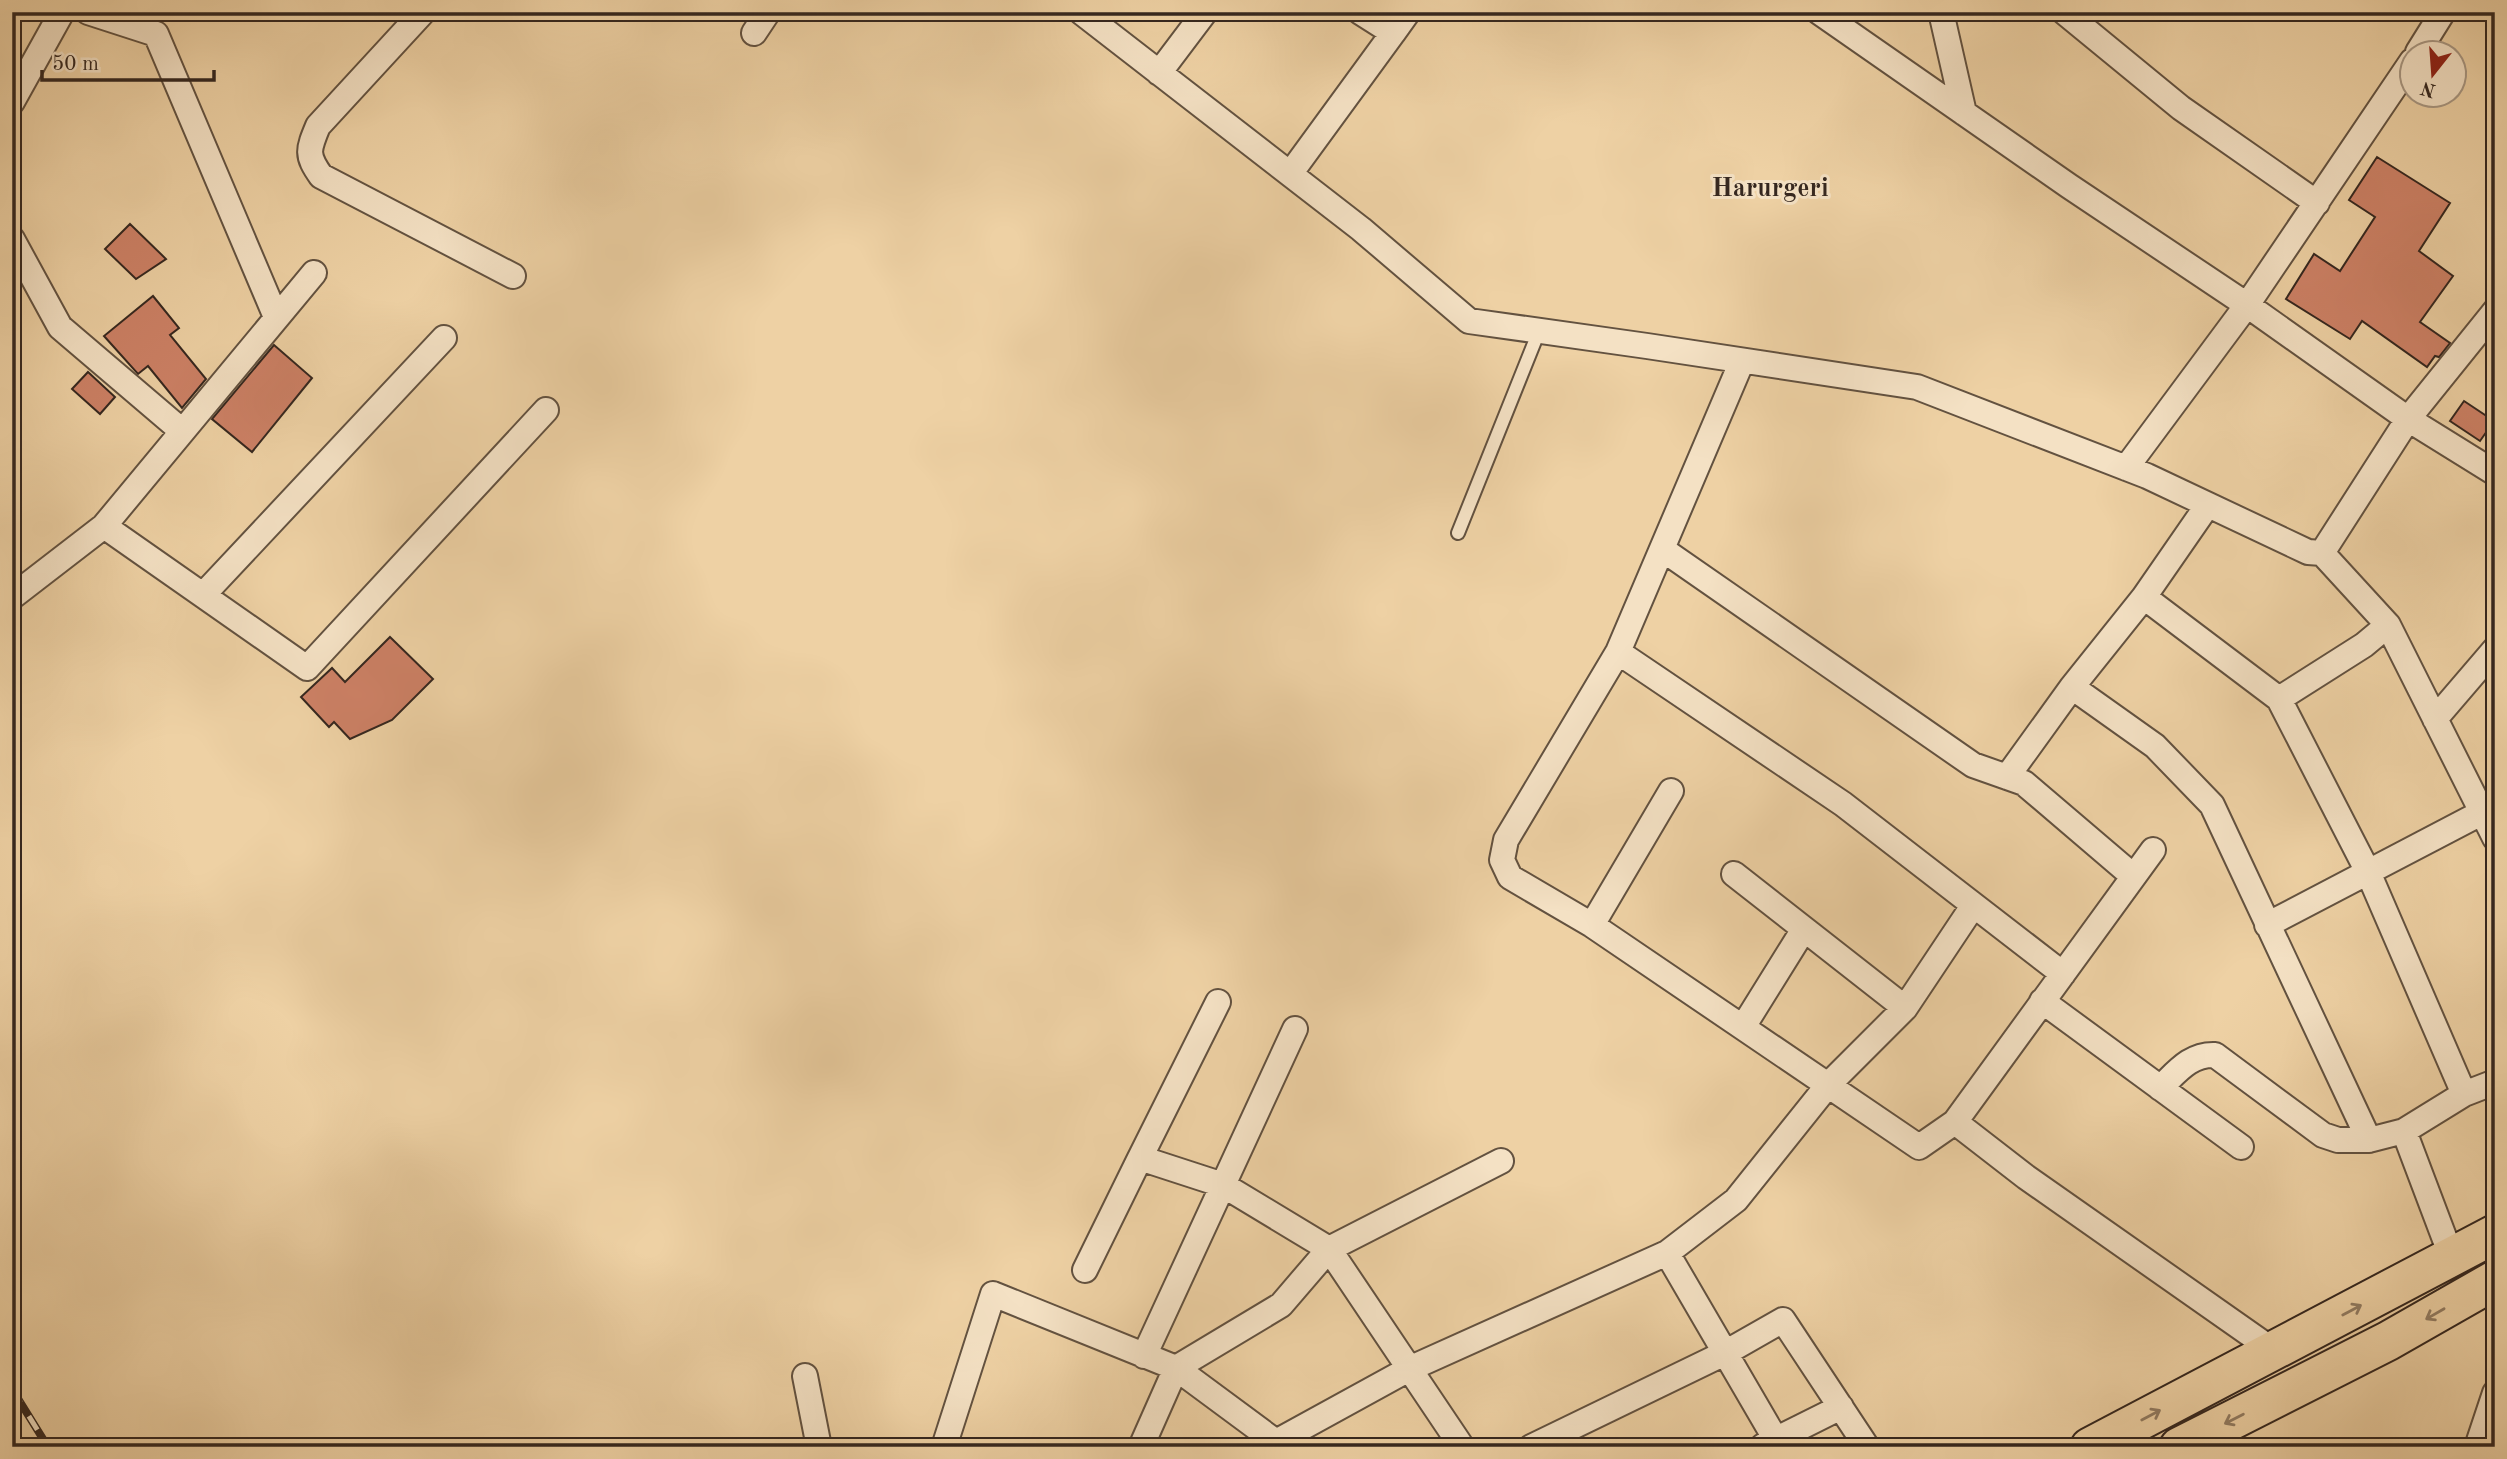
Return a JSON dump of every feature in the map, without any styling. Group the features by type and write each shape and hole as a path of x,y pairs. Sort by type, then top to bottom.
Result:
{"main road":[{"path":"2090,1447 2495,1234"},
{"path":"2179,1447 2388,1341 2495,1280"}],"street":[{"path":"12,102 62,12"},
{"path":"88,12 156,34 276,317"},
{"path":"423,12 318,126 311,142 310,160 321,176 513,276"},
{"path":"754,33 768,12"},
{"path":"1159,72 1205,12"},
{"path":"1360,12 1393,33"},
{"path":"1290,174 1408,12"},
{"path":"1819,12 2069,186 2248,305 2408,419 2495,473"},
{"path":"1941,12 1964,113"},
{"path":"2064,12 2181,108 2317,203"},
{"path":"1085,13 1361,229 1469,321 1917,387 2126,468 2308,552 2322,553 2388,625 2495,838"},
{"path":"2427,38 2442,13"},
{"path":"2126,468 2248,305 2398,83"},
{"path":"12,239 60,327 183,431"},
{"path":"12,597 104,526 314,273"},
{"path":"2322,553 2408,419 2495,311"},
{"path":"203,595 444,338"},
{"path":"1742,360 1618,652 1506,840 1502,860 1510,877 1592,925 1919,1147 1955,1122 2153,850"},
{"path":"104,526 307,668 547,410"},
{"path":"2007,777 2072,687 2144,597 2207,506"},
{"path":"1662,549 1973,765 2024,783 2133,876"},
{"path":"2144,597 2279,699 2368,872 2465,1094"},
{"path":"2279,699 2364,645 2388,625"},
{"path":"2435,719 2495,649"},
{"path":"1618,652 1843,804 2063,974"},
{"path":"2072,687 2155,746 2211,806 2369,1140"},
{"path":"1592,925 1671,791"},
{"path":"2267,925 2481,813"},
{"path":"1734,874 1905,1008"},
{"path":"944,1447 993,1294 1176,1368 1278,1445 1409,1369 1667,1253 1736,1200 1828,1085 1905,1008 1973,906"},
{"path":"1742,1027 1804,929"},
{"path":"2042,1001 2241,1147"},
{"path":"1085,1270 1217,1002"},
{"path":"1144,1356 1294,1029"},
{"path":"2160,1087 2191,1060 2202,1054 2215,1055 2323,1135 2338,1140 2369,1140 2404,1131 2465,1094 2495,1082"},
{"path":"1955,1122 2026,1177 2274,1351"},
{"path":"2404,1131 2452,1258"},
{"path":"1140,1158 1223,1185 1329,1249 1462,1447"},
{"path":"1141,1447 1176,1368 1281,1304 1329,1249 1501,1161"},
{"path":"1667,1253 1725,1353 1769,1443 1841,1407"},
{"path":"1531,1447 1725,1353 1783,1321 1867,1447"},
{"path":"805,1376 819,1447"},
{"path":"2477,1447 2495,1393"}],"lane":[{"path":"1458,533 1539,331"}],"building":[{"path":"2377,157 2450,203 2419,251 2453,276 2420,322 2450,343 2427,367 2362,321 2350,339 2286,299 2314,254 2340,271 2375,217 2349,200"},
{"path":"130,224 166,259 136,279 105,249"},
{"path":"153,296 179,328 170,335 206,379 182,408 148,366 138,374 104,336"},
{"path":"274,345 312,378 252,452 212,419"},
{"path":"88,372 115,397 100,414 72,389"},
{"path":"2464,401 2494,421 2480,441 2450,421"},
{"path":"390,637 433,679 392,720 350,739 334,722 329,727 301,697 332,668 345,682"}],"railway":[{"path":"12,1389 48,1447"}],"district":[{"name":"Harurgeri","path":"1770,187"}]}
